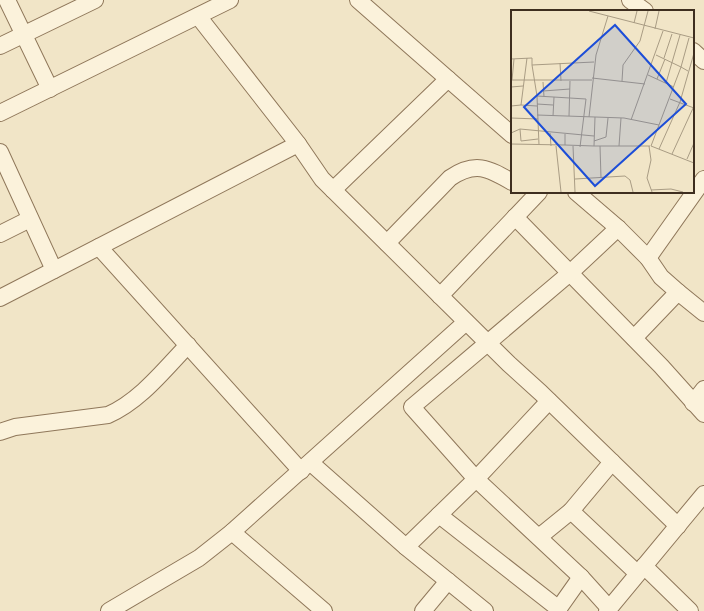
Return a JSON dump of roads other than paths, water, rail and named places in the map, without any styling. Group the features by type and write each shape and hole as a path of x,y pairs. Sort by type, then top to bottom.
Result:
{"street":[{"path":"7,0 50,89"},
{"path":"0,46 23,33 95,0"},
{"path":"0,113 230,0"},
{"path":"358,0 511,134"},
{"path":"630,0 644,10"},
{"path":"198,16 298,144 322,179 466,322 678,526"},
{"path":"694,52 704,61"},
{"path":"334,190 448,79"},
{"path":"0,298 298,144"},
{"path":"0,152 4,171 30,219 54,270"},
{"path":"387,244 450,178 461,171 472,167 485,168 511,181"},
{"path":"648,258 704,179"},
{"path":"440,296 515,217 535,193"},
{"path":"577,193 618,228 648,258 661,277 704,313"},
{"path":"515,217 661,366 699,409"},
{"path":"0,234 30,219"},
{"path":"618,228 570,273 412,408 476,479 581,577 608,610 678,526 701,506"},
{"path":"98,247 188,345 306,467 485,611"},
{"path":"634,338 678,292"},
{"path":"109,611 199,558 232,532 466,322"},
{"path":"0,432 15,427 114,413 133,400 188,345"},
{"path":"699,409 704,389"},
{"path":"406,547 476,479 549,401"},
{"path":"539,537 571,511 612,462"},
{"path":"571,511 690,611"},
{"path":"439,515 558,610 581,577"},
{"path":"232,532 324,611"},
{"path":"423,611 448,581"}]}
